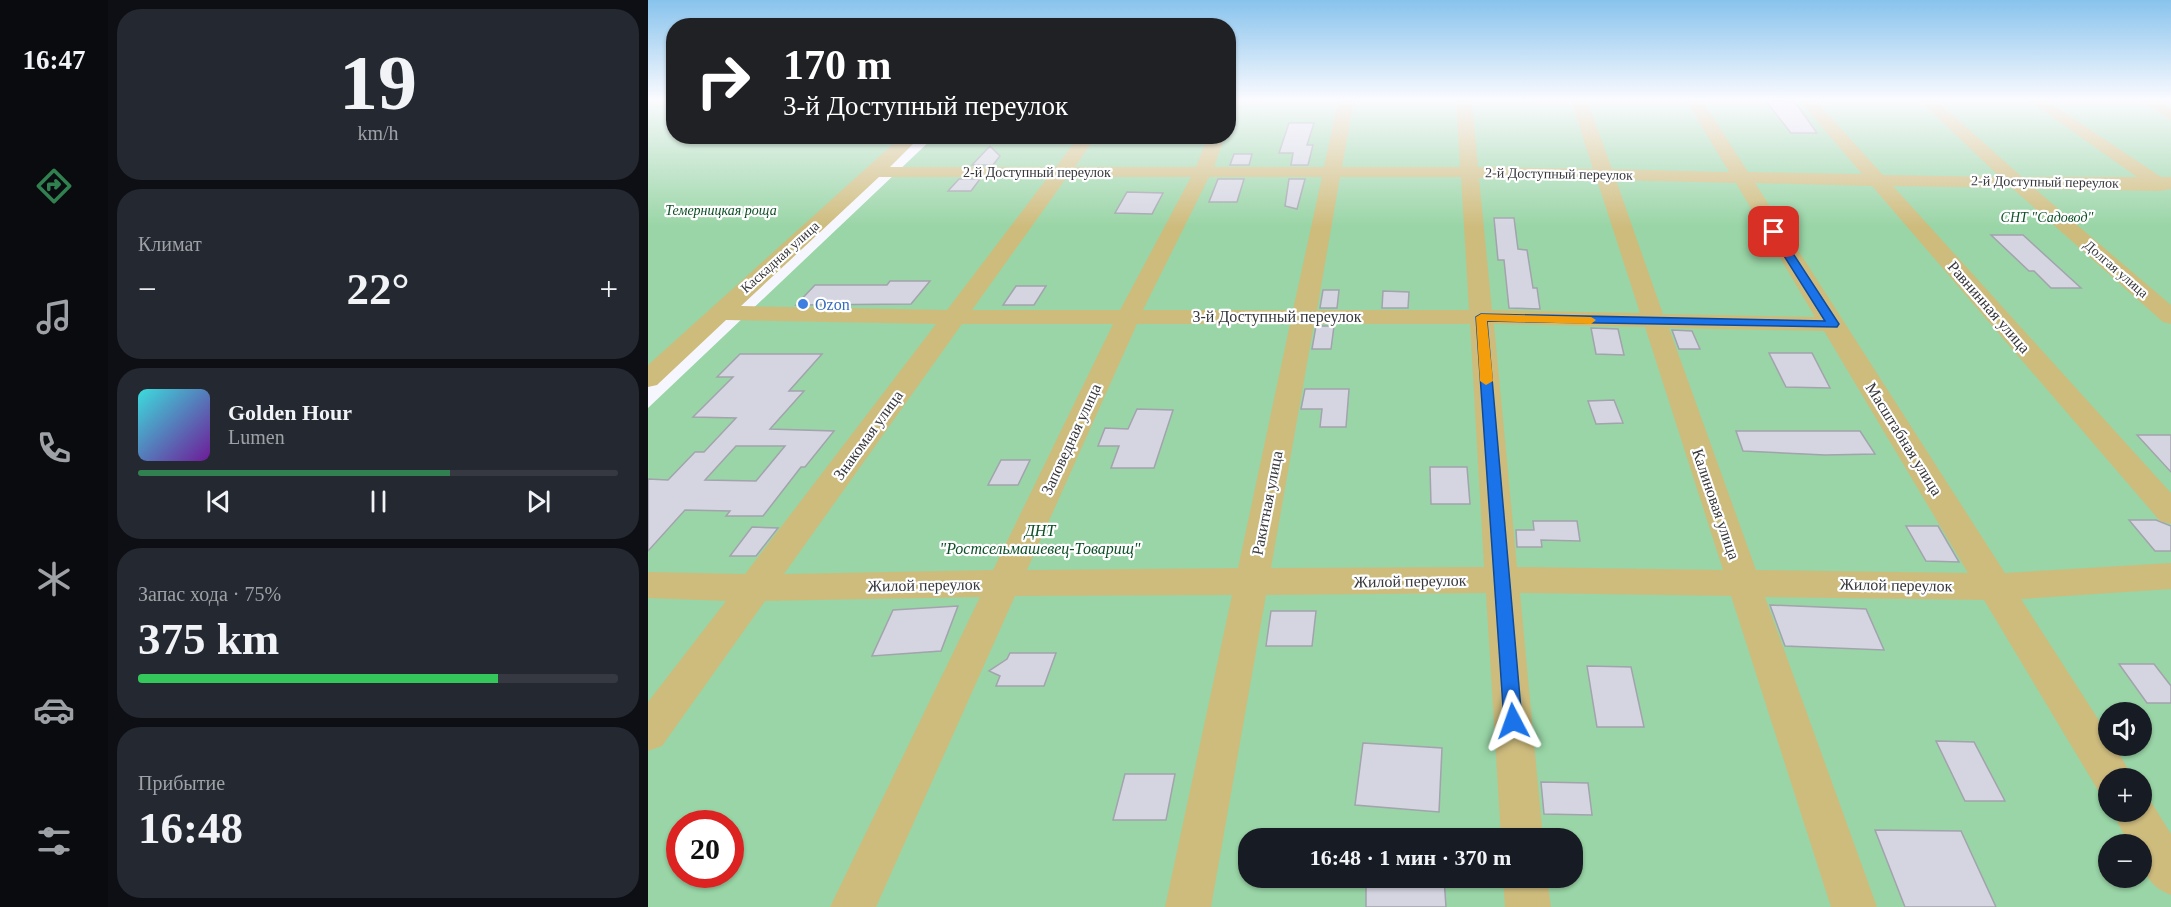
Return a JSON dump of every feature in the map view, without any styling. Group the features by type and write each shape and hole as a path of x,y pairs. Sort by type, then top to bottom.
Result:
{"street":[{"name":"Ракитная улица","path":"1188,907 1338,142"},
{"path":"1468,142 1521,828"},
{"name":"Калиновая улица","path":"1594,142 1854,907"},
{"name":"Масштабная улица","path":"1719,142 2107,768"},
{"name":"Равнинная улица","path":"1844,142 2171,513"},
{"name":"Долгая улица","path":"1973,142 2171,317"},
{"path":"2099,142 2166,187"},
{"name":"Каскадная улица","path":"648,379 905,144"},
{"name":"Знакомая улица","path":"648,733 1082,144"},
{"name":"Заповедная улица","path":"853,907 1129,315 1203,172 1214,144"},
{"name":"2-й Доступный переулок","path":"874,172 1470,172 1606,176 1876,178 2166,187"},
{"name":"3-й Доступный переулок","path":"720,313 1481,317 1833,324"},
{"name":"Жилой переулок","path":"648,585 755,588 1004,583 1502,580 1995,586 2171,576"},
{"path":"2139,822 2171,873"},
{"path":"1526,888 1528,907"}],"green space":[{"name":"Темерницкая роща","path":"648,142 903,144 648,377"},
{"name":"ДНТ \"Ростсельмашевец-Товарищ\"","path":"2171,142 2171,907 648,907 648,408 927,144"}],"building":[{"path":"1283,142 1308,142 1307,145 1313,145 1308,165 1291,165 1293,153 1279,153"},
{"path":"990,146 1000,156 993,165 972,165"},
{"path":"1234,154 1252,154 1249,165 1230,165"},
{"path":"959,179 980,179 971,191 948,191"},
{"path":"1218,179 1244,179 1237,202 1209,202"},
{"path":"1289,179 1305,179 1297,209 1285,206"},
{"path":"1127,192 1163,193 1152,214 1115,213"},
{"path":"1494,218 1514,218 1518,249 1527,250 1533,288 1537,288 1540,309 1509,308 1504,260 1498,260"},
{"path":"1991,235 2023,235 2081,288 2051,288 2034,271 2029,271"},
{"path":"890,281 930,281 911,304 796,305 815,285 887,285"},
{"path":"1016,286 1046,286 1034,305 1003,305"},
{"path":"1323,290 1339,290 1337,308 1320,308"},
{"path":"1383,291 1409,292 1408,308 1382,308"},
{"path":"1316,326 1334,326 1331,349 1312,349"},
{"path":"1591,328 1618,329 1624,355 1596,354"},
{"path":"1672,330 1692,331 1700,349 1679,349"},
{"path":"1769,353 1812,353 1830,388 1786,387"},
{"path":"740,354 822,354 789,391 804,391 770,429 834,431 805,467 801,467 763,516 726,516 730,511 685,510 648,551 648,479 668,480 695,452 704,452 736,418 693,417 733,377 717,377","holes":["736,446 785,446 756,481 705,480"]},
{"path":"1305,389 1349,389 1346,427 1320,427 1322,409 1301,409"},
{"path":"1614,400 1623,423 1596,424 1588,401"},
{"path":"1137,409 1173,410 1154,468 1111,468 1119,446 1098,446 1105,428 1128,429"},
{"path":"1736,431 1860,431 1875,454 1825,455 1743,451"},
{"path":"2137,435 2171,435 2171,472"},
{"path":"1001,460 1030,460 1018,485 988,485"},
{"path":"1430,467 1467,467 1470,504 1431,504"},
{"path":"2129,520 2156,520 2171,526 2171,551 2155,551"},
{"path":"1533,521 1577,521 1580,541 1541,540 1542,547 1517,547 1516,530 1534,530"},
{"path":"1906,526 1938,526 1959,562 1926,561"},
{"path":"752,527 778,528 756,556 730,556"},
{"path":"1770,605 1866,609 1884,650 1785,646"},
{"path":"958,606 941,651 872,656 893,610"},
{"path":"1271,611 1316,611 1312,646 1266,646"},
{"path":"1010,653 1056,653 1044,686 996,686 1000,676 989,671 1007,659"},
{"path":"2119,664 2154,664 2171,686 2171,703 2146,702"},
{"path":"1587,666 1631,667 1644,727 1597,727"},
{"path":"1936,741 1974,742 2005,801 1965,801"},
{"path":"1363,743 1442,748 1439,812 1355,805"},
{"path":"1125,774 1175,774 1166,820 1113,820"},
{"path":"1541,782 1588,783 1592,815 1544,814"},
{"path":"1875,830 1961,831 1996,907 1905,907"},
{"path":"1366,888 1445,888 1446,907 1366,907"}],"slow traffic":[{"path":"1486,381 1481,317 1591,320"}],"place":[{"name":"Ozon","path":"803,304"}],"route":[{"path":"1513,721 1481,317 1833,324 1774,232"}],"park label":[{"name":"СНТ \"Садовод\"","path":"2047,217"}]}
